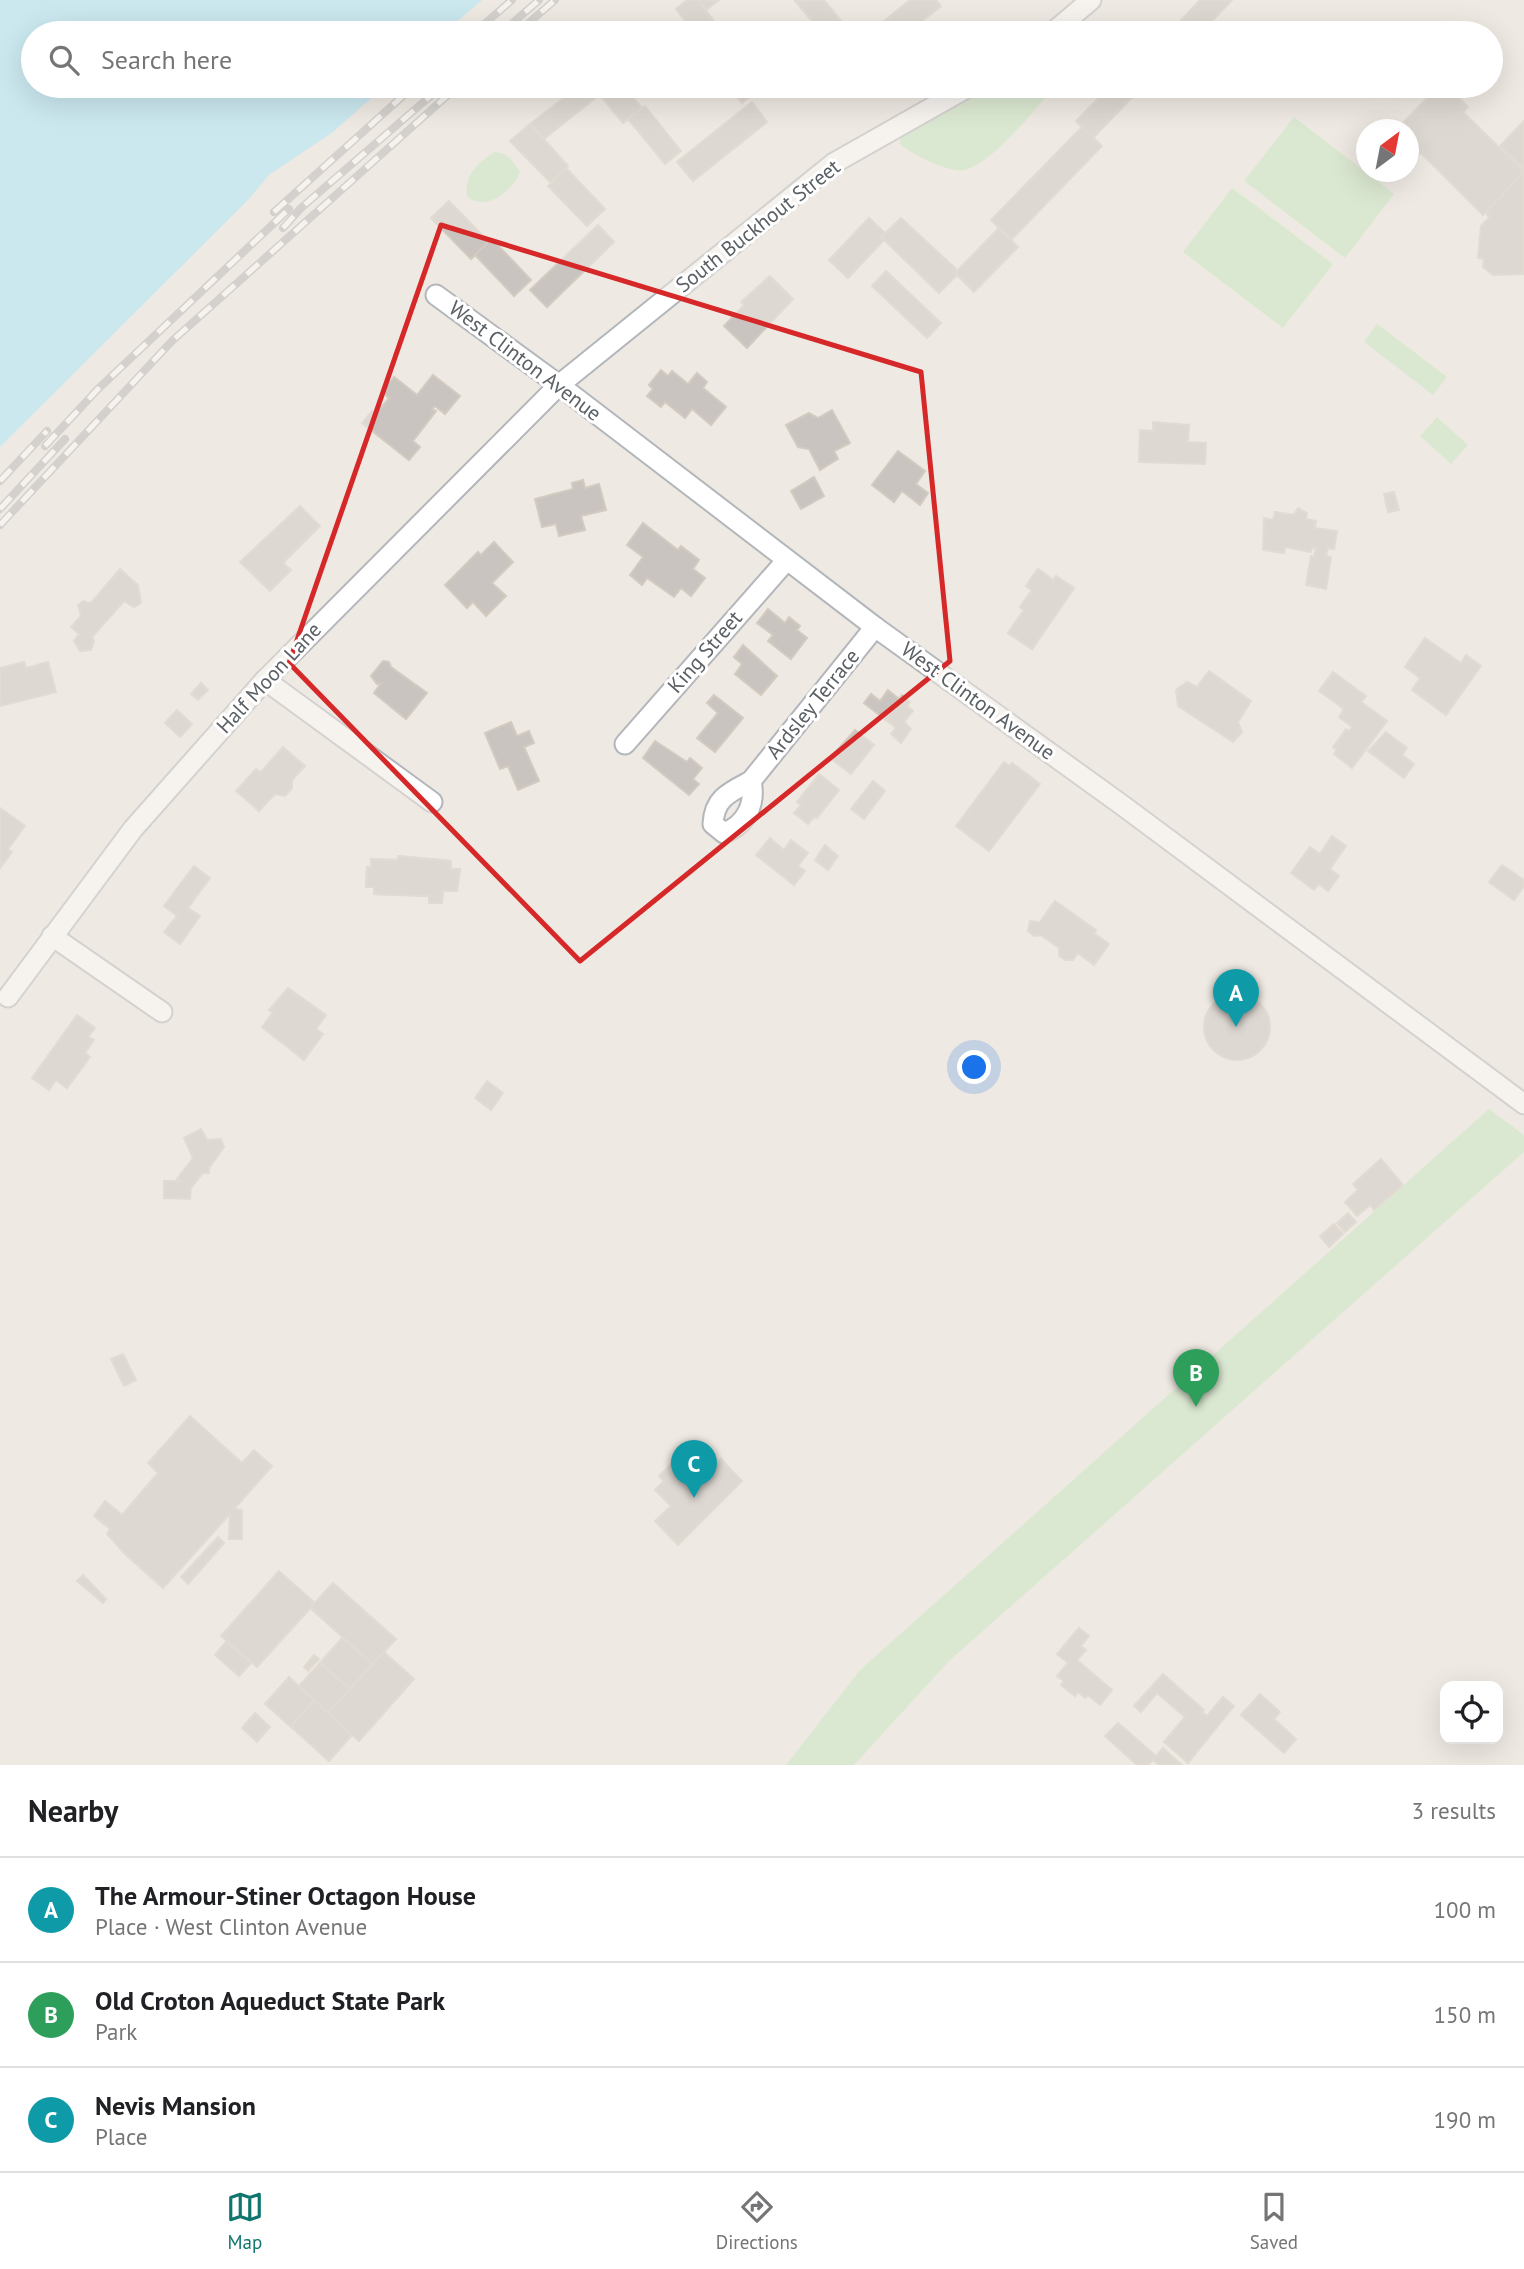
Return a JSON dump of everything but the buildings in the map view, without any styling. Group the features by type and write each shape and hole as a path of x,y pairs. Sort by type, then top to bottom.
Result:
{"street":[{"path":"1066,21 1091,0"},
{"name":"South Buckhout Street","path":"559,385 834,163 949,98"},
{"name":"West Clinton Avenue","path":"436,295 559,385 786,561 1122,805 1524,1104"},
{"name":"Half Moon Lane","path":"8,997 132,829 265,680 559,385"},
{"name":"King Street","path":"625,744 786,561"},
{"name":"Ardsley Terrace","path":"751,781 875,627"},
{"path":"265,680 432,802"},
{"path":"52,936 162,1012"}],"highlighted area":[{"path":"441,225 921,372 950,661 580,961 289,663"}],"green space":[{"path":"970,98 1044,98 1000,147 987,158 964,170 949,169 921,157 900,144 900,139"},
{"path":"1294,117 1356,165 1356,182 1378,182 1394,194 1345,258 1244,181"},
{"path":"494,152 507,156 520,172 511,186 497,198 474,201 467,196 470,176 478,165"},
{"path":"1232,188 1333,264 1283,328 1183,252"},
{"path":"1377,324 1447,377 1433,395 1364,342"},
{"path":"1437,417 1468,445 1451,464 1420,436"},
{"path":"1489,1109 1524,1135 1524,1152 949,1661 854,1765 786,1765 860,1670"}],"water":[{"path":"0,0 482,0 458,21 21,21 21,98 371,98 333,132 269,175 248,200 0,447"}],"railway":[{"path":"488,21 512,0"},
{"path":"515,21 539,0"},
{"path":"531,21 555,0"},
{"path":"274,212 401,98"},
{"path":"283,228 301,208 428,98"},
{"path":"0,525 172,341 445,98"},
{"path":"45,446 98,389 289,209"},
{"path":"0,481 47,431"},
{"path":"0,509 65,439"}],"place":[{"name":"The Armour-Stiner Octagon House","path":"1236,1027"},
{"name":"Old Croton Aqueduct State Park","path":"1196,1407"},
{"name":"Nevis Mansion","path":"694,1498"}]}
